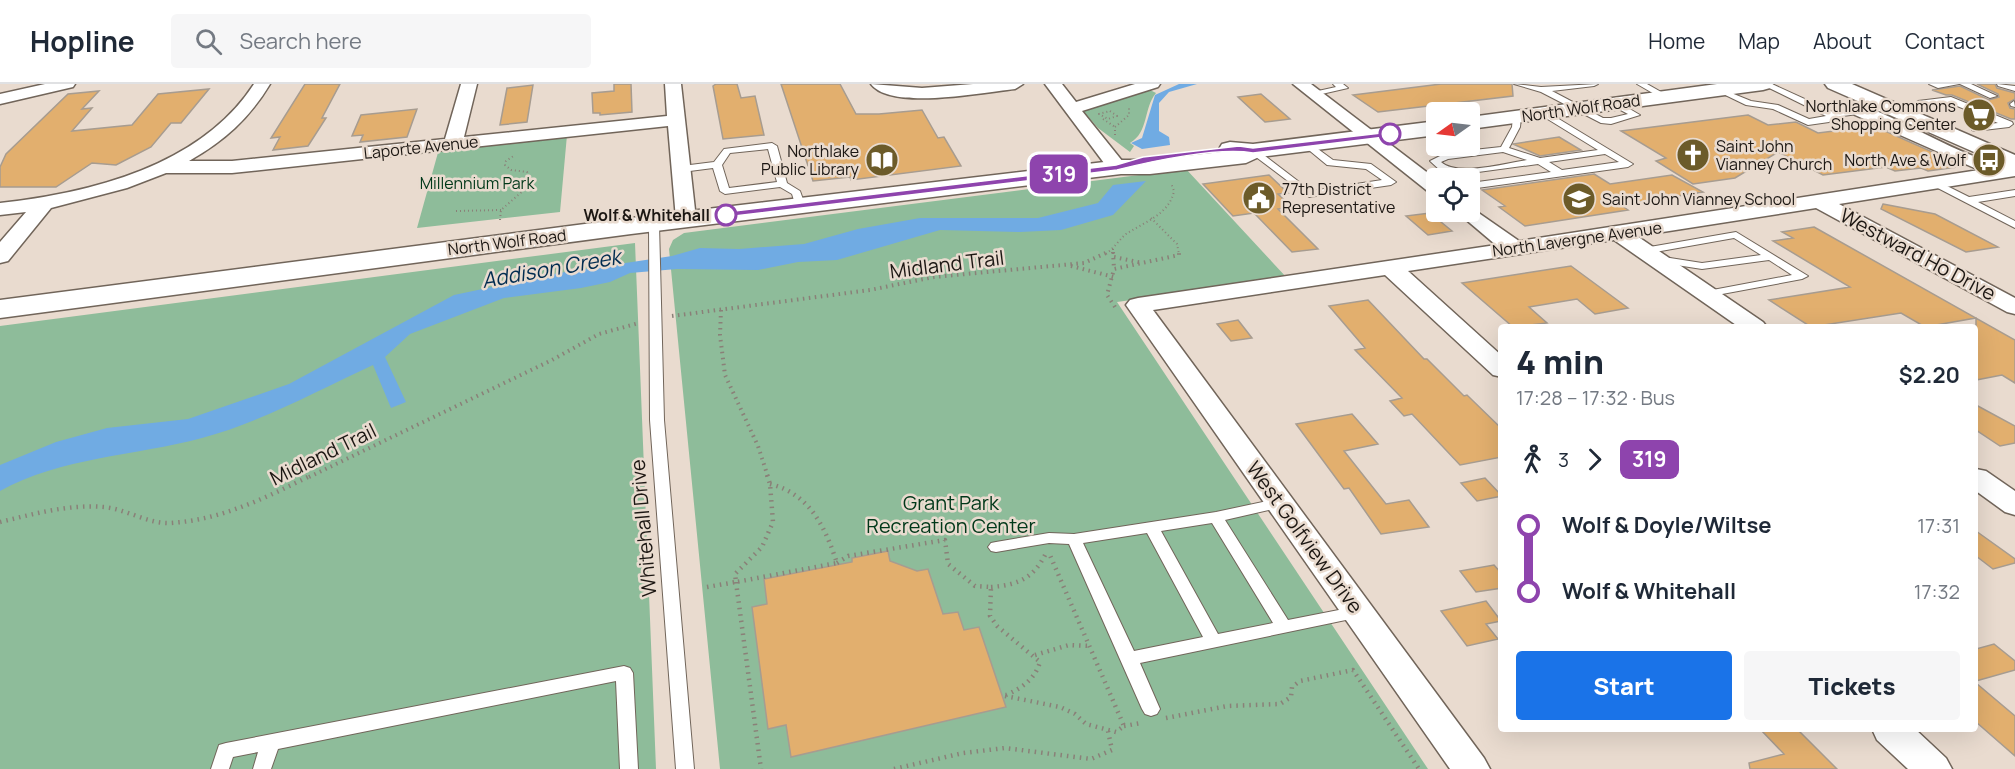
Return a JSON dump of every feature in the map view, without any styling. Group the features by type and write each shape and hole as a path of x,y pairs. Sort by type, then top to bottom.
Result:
{"main road":[{"name":"North Wolf Road","path":"1480,122 1544,113 1576,105 1616,104 1764,84"},
{"path":"1835,84 1889,107 2012,170"},
{"path":"1870,84 2015,145"},
{"name":"North Wolf Road","path":"0,309 654,235 687,219 1119,167 1150,167 1246,156 1253,151 1426,129"}],"street":[{"path":"3,106 33,88 67,84"},
{"path":"0,209 43,205 72,198 164,167 227,128 250,103 262,84"},
{"path":"453,144 469,84"},
{"path":"673,84 687,219"},
{"path":"879,84 890,92 912,94 1015,84"},
{"path":"1053,84 1119,167"},
{"path":"1073,108 1152,84"},
{"path":"1307,89 1426,180"},
{"path":"1862,111 1974,162 2012,170"},
{"name":"Laporte Avenue","path":"164,167 232,167 676,120"},
{"name":"North Lavergne Avenue","path":"1138,305 1820,202 2012,170"},
{"name":"Westward Ho Drive","path":"1820,202 2015,307"},
{"path":"0,256 43,205"},
{"path":"1480,222 1514,248"},
{"path":"1618,233 1751,324"},
{"path":"1390,267 1498,366"},
{"name":"West Golfview Drive","path":"1138,305 1471,769"},
{"path":"1978,479 2015,505"},
{"path":"1893,732 1934,769"}],"lane":[{"path":"1307,89 1344,88 1337,84"},
{"path":"1518,84 1544,90 1594,84"},
{"path":"1534,84 1558,99 1576,105"},
{"path":"1641,84 1666,97"},
{"path":"1764,84 1832,115 1889,107"},
{"path":"1933,84 1954,84"},
{"path":"1964,84 1993,96"},
{"path":"2001,84 2015,89"},
{"path":"1556,89 1570,97 1576,105"},
{"path":"1719,90 1749,103 1775,107 1808,122 1826,120 1832,115"},
{"path":"1918,104 1951,100 2012,123"},
{"path":"1480,185 1628,164 1544,113"},
{"path":"1504,149 1516,127 1517,117"},
{"path":"1975,128 2012,123"},
{"path":"1253,151 1309,194 1390,182 1368,166 1330,163 1307,144"},
{"path":"682,169 717,165 727,151 772,146 783,184 796,193 800,205"},
{"path":"1560,173 1540,161 1504,149 1446,156 1435,161 1446,170 1453,172 1540,161 1606,151"},
{"path":"717,165 725,191 783,184"},
{"path":"1935,183 2015,225"},
{"path":"771,209 773,196 783,184"},
{"path":"1968,200 2015,193"},
{"name":"Whitehall Drive","path":"654,235 657,420 684,769"},
{"path":"1652,257 1736,235 1802,276 1706,294"},
{"path":"1652,257 1702,266 1771,257"},
{"path":"996,547 1049,538 1074,539 1216,517 1281,503"},
{"path":"1216,517 1284,628"},
{"path":"1151,527 1214,642"},
{"path":"1074,539 1129,659 1152,716"},
{"path":"1129,659 1359,612"},
{"path":"220,769 226,751 624,673 629,769"},
{"path":"262,769 270,742"}],"path":[{"path":"1119,142 1114,133 1115,128 1129,115 1128,91"},
{"path":"1108,118 1121,122"},
{"path":"456,211 501,210 525,189 530,177 527,172 511,170 505,165 515,155 518,145"},
{"name":"Midland Trail","path":"674,316 859,291 934,277 1070,266 1101,257 1113,249 1125,235 1141,227 1169,207 1174,197 1174,186 1166,176"},
{"path":"500,220 501,210"},
{"path":"1113,249 1114,269"},
{"path":"1114,257 1145,263"},
{"path":"1070,266 1114,277"},
{"path":"721,309 720,334 725,375 758,446 770,484 773,522 762,547 735,574 761,769"},
{"name":"Midland Trail","path":"0,522 61,508 105,507 168,524 204,518 246,507 552,360 599,334 641,322"},
{"path":"770,484 785,486 812,508 829,536 837,563"},
{"path":"708,587 837,563 848,556 945,540 948,564 975,586 991,587 1025,580 1035,574 1048,550 1124,726"},
{"path":"991,587 990,616 997,626 1040,662 1038,673 1005,696 1060,707 1075,714 1086,724 1116,732 1124,726 1152,716 1227,706 1280,704 1292,697 1292,687 1300,681 1353,670 1419,769"},
{"path":"1034,655 1069,645 1090,646"},
{"path":"894,769 963,753 1005,747 1091,759 1112,750 1108,731"}],"green space":[{"path":"1148,89 1156,93 1140,133 1130,143 1134,146 1130,152 1098,128 1083,110"},
{"name":"Millennium Park","path":"567,135 560,212 417,228 439,149"},
{"name":"Grant Park Recreation Center","path":"1186,169 1287,278 1117,302 1428,769 720,769 669,249 673,240 684,233"},
{"path":"635,243 656,769 0,769 0,326"}],"water":[{"path":"1179,84 1197,84 1169,92 1159,103 1159,131 1169,137 1170,145 1142,149 1131,143 1142,138 1155,95"},
{"path":"1146,181 1113,215 1061,230 1020,232 940,230 837,260 798,262 758,270 677,269 630,273 610,282 581,288 504,298 410,334 385,357 406,402 391,408 373,365 246,424 177,444 73,464 23,480 0,491 0,465 56,442 107,428 188,419 289,384 454,295 559,273 672,256 700,248 739,249 804,244 858,229 920,218 1038,218 1098,203 1113,185"}],"building":[{"path":"305,84 340,84 322,118 326,118 308,146 273,150 280,137 271,138"},
{"path":"614,84 631,84 632,112 600,115 600,113 593,113 592,93 614,91"},
{"path":"737,84 741,98 755,96 764,135 723,139 713,86"},
{"path":"781,84 840,84 856,114 922,110 938,138 944,137 961,166 851,180 850,177 813,181"},
{"path":"1441,84 1512,84 1513,96 1462,102 1426,102 1426,106 1378,112 1353,95"},
{"path":"1977,84 1995,84 1997,88 2015,93 2015,99 2008,103 2010,108 2015,109 2015,119 1952,95 1932,90 1960,86 1989,100 1999,97 1998,94"},
{"path":"533,85 527,122 500,125 507,88"},
{"path":"209,89 181,123 171,123 151,147 116,165 92,163 56,187 0,187 0,167 6,154 68,94 99,91 82,109 92,108 72,131 132,125 158,94"},
{"path":"1261,94 1290,119 1265,122 1238,97"},
{"path":"417,109 407,137 360,142 363,135 352,136 361,115"},
{"path":"1748,115 1768,125 1796,122 1818,133 1874,126 1964,166 1928,171 1921,168 1895,171 1886,167 1823,175 1778,152 1735,178 1693,184 1656,161 1666,158 1621,131"},
{"path":"1559,137 1581,150 1540,156 1513,144"},
{"name":"Saint John Vianney School","path":"1594,174 1610,184 1672,175 1703,192 1621,205 1628,210 1525,226 1499,207 1505,206 1482,190"},
{"path":"1269,175 1288,193 1278,194 1292,207 1278,209 1318,249 1292,252 1254,213 1233,216 1203,184"},
{"path":"1883,204 1935,214 1998,247 1966,252 1881,209"},
{"path":"1426,214 1426,222 1441,222 1452,231 1428,235 1406,216"},
{"path":"1814,227 1976,318 1942,324 1920,324 1901,313 1830,324 1806,324 1769,300 1850,287 1773,241 1793,238 1782,232"},
{"path":"1571,266 1628,308 1595,314 1577,299 1529,307 1547,323 1510,324 1462,283"},
{"path":"1368,300 1424,359 1427,359 1464,396 1467,395 1498,425 1498,458 1460,465 1412,414 1404,416 1390,401 1402,398 1355,350 1365,348 1329,306"},
{"path":"1976,318 2015,340 2015,383 2002,375 1978,380 1978,324 1976,324"},
{"path":"1238,320 1252,338 1231,341 1217,324"},
{"path":"1978,406 2015,426 2015,443 2000,446 1978,431"},
{"path":"1352,414 1378,444 1344,451 1386,504 1409,500 1429,527 1381,534 1349,488 1344,489 1296,424"},
{"path":"1485,478 1498,492 1498,497 1477,501 1461,483"},
{"path":"1978,532 2015,559 2015,563 1993,569 1978,558"},
{"name":"Grant Park Recreation Center","path":"888,551 890,561 917,571 928,569 943,614 958,612 964,630 979,627 1006,707 791,757 786,725 768,729 752,607 767,604 764,579 852,562 852,558"},
{"path":"1494,565 1498,570 1498,589 1476,592 1460,571"},
{"path":"1486,601 1498,617 1498,622 1486,624 1498,639 1467,646 1441,611"},
{"path":"1994,644 2015,661 2015,670 1978,680 1978,648"},
{"path":"1978,685 2015,716 2015,756 1978,724"},
{"path":"1763,732 1800,732 1837,769 1750,769 1749,763 1784,754"}],"bus line":[{"name":"319","path":"726,215 1121,167 1143,160 1165,157 1239,148 1253,151 1390,134"}],"place":[{"name":"Northlake Commons Shopping Center","path":"1979,115"},
{"name":"Saint John Vianney Church","path":"1693,155"},
{"name":"Northlake Public Library","path":"882,160"},
{"name":"North Ave & Wolf","path":"1989,160"},
{"name":"77th District Representative","path":"1259,198"},
{"name":"Saint John Vianney School","path":"1579,199"},
{"name":"Wolf & Whitehall","path":"726,215"}],"water label":[{"name":"Addison Creek","path":"551,268"}]}
